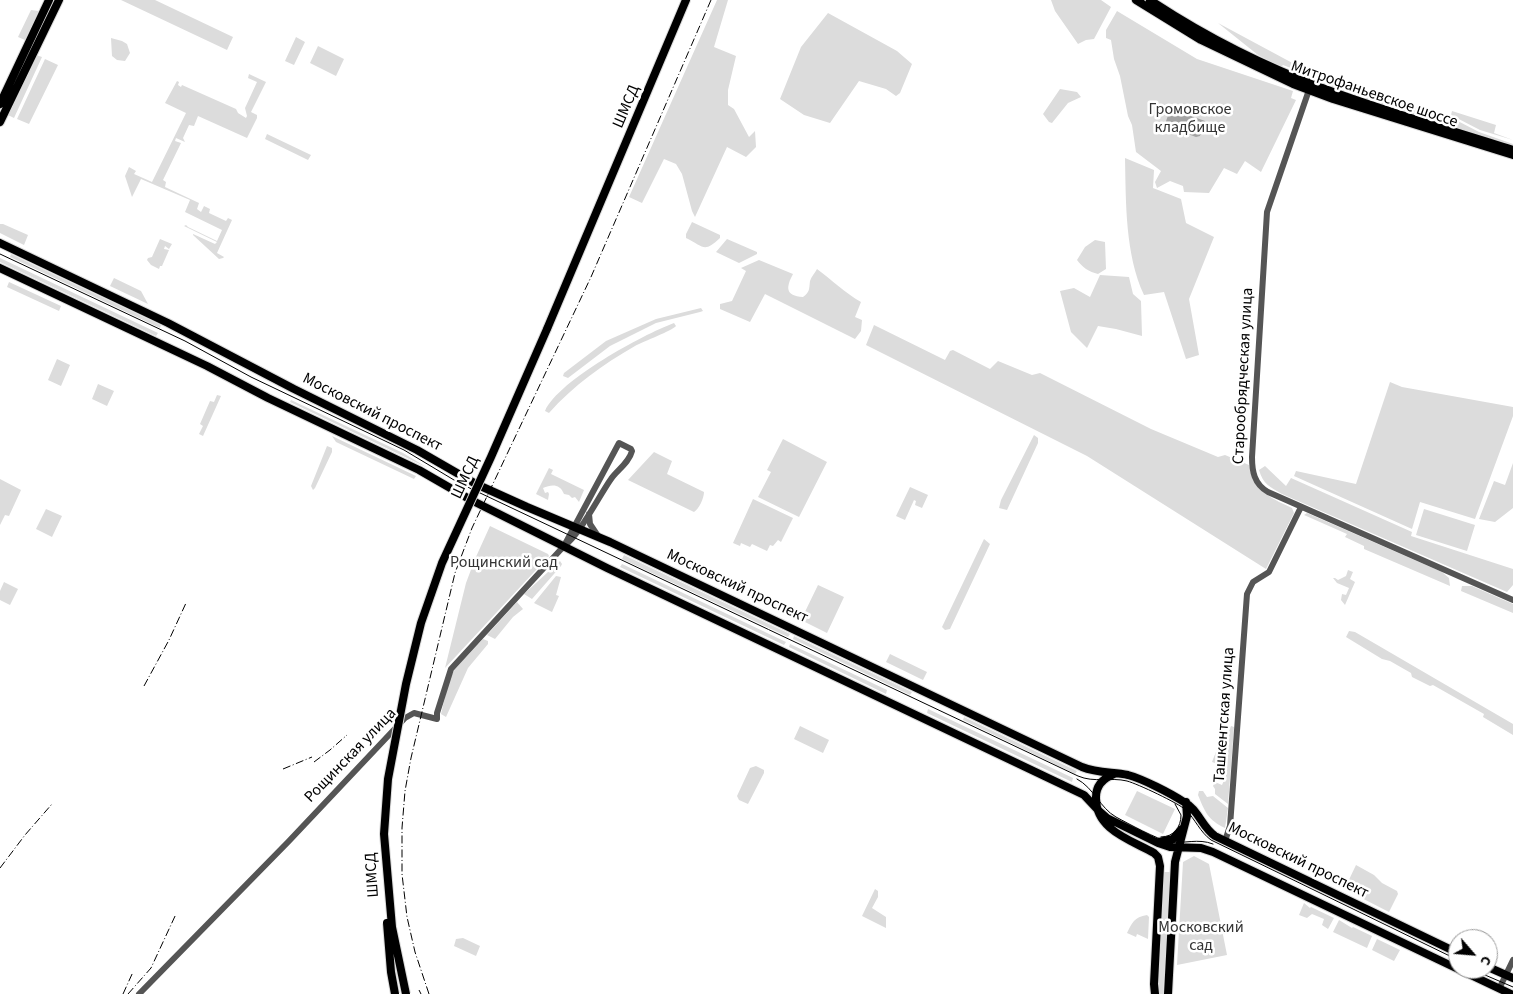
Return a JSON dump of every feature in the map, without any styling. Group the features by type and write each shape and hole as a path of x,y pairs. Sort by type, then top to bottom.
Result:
{"main road":[{"path":"0,104 49,0"},
{"path":"0,122 58,0"},
{"name":"ШМСД","path":"396,994 391,972 382,835 386,778 391,747 410,654 419,622 447,546 490,456 642,102 682,0"},
{"name":"ШМСД","path":"406,994 392,927 384,834 388,779 393,748 407,676 421,623 442,563 547,329 686,0"},
{"path":"1136,0 1201,40 1230,51"},
{"path":"1150,0 1230,51"},
{"name":"Митрофаньевское шоссе","path":"1230,51 1310,87 1513,156"},
{"name":"Митрофаньевское шоссе","path":"1310,87 1513,150"},
{"name":"Московский проспект","path":"0,243 168,323 294,389 409,445 476,484 599,537 1082,766 1095,771 1134,777 1186,802 1206,828 1225,841 1448,948"},
{"name":"Московский проспект","path":"0,268 207,366 268,398 419,470 471,500 564,546 1084,795 1099,811 1113,821 1166,846 1201,848 1213,852 1448,964"},
{"path":"1114,774 1104,780 1098,787 1096,797 1101,818 1112,830 1125,839 1154,853 1160,862 1155,994"},
{"path":"1168,994 1175,862 1185,825 1186,802"},
{"path":"1153,840 1159,842 1169,841 1185,825"},
{"name":"Московский проспект","path":"1480,979 1510,994"}],"street":[{"name":"Старообрядческая улица","path":"1310,87 1267,212 1252,457 1253,473 1260,486 1268,492 1513,600"},
{"name":"Рощинская улица","path":"139,994 285,845 405,718 414,713 437,719 441,696 451,670 564,546 589,513 612,477 632,455 631,449 619,443 577,528"},
{"name":"Ташкентская улица","path":"1225,841 1230,826 1249,589 1255,580 1269,572 1301,507"},
{"path":"589,513 590,524 599,537"},
{"path":"1499,988 1509,977 1513,962"}],"green space":[{"path":"121,0 155,0 233,37 227,50"},
{"path":"717,0 728,0 714,47 736,56 728,90 728,105 734,109 749,137 755,131 756,147 746,157 727,147 695,217 682,174 676,164 664,159 642,203 629,197"},
{"path":"1051,0 1101,0 1111,7 1094,39 1078,44 1055,11"},
{"path":"31,10 39,11 25,40 18,37"},
{"name":"Громовское кладбище","path":"1117,11 1197,59 1293,91 1291,98 1296,100 1261,172 1245,161 1237,174 1224,168 1209,193 1184,192 1183,186 1170,181 1157,188 1155,182 1161,171 1136,152 1132,125 1128,116 1111,40 1106,38 1106,30"},
{"path":"828,13 897,51 912,64 900,93 896,96 886,89 859,81 830,123 804,115 780,99 801,47"},
{"path":"1218,23 1298,66 1296,70 1283,65 1281,67 1258,55"},
{"path":"296,37 305,42 294,65 285,61"},
{"path":"111,38 127,44 130,53 125,61 117,60 112,56"},
{"path":"318,46 344,59 336,76 310,63"},
{"path":"36,55 42,57 14,118 8,115"},
{"path":"45,59 58,65 29,124 17,119"},
{"path":"249,74 266,82 251,112 257,115 257,118 247,138 198,116 194,126 189,125 183,138 185,142 176,138 175,141 181,143 163,180 166,182 165,187 199,203 197,209 201,212 204,206 210,209 209,213 226,221 228,218 232,220 217,253 224,257 219,259 193,234 215,244 217,242 184,226 186,225 217,241 222,230 185,212 190,200 141,179 132,197 125,176 129,167 136,171 134,174 152,182 186,113 165,103 177,81 181,87 182,85 236,109 238,113 246,118 245,108 257,82 248,78"},
{"path":"1330,79 1397,100 1403,103 1400,111 1327,86"},
{"path":"1060,89 1077,92 1081,97 1068,103 1052,123 1043,114"},
{"path":"1404,103 1445,116 1441,122 1437,122 1403,112"},
{"path":"1452,111 1496,125 1494,133 1513,140 1480,130 1451,115"},
{"path":"1450,117 1479,132 1513,144 1512,146 1452,127 1449,124"},
{"path":"267,134 311,155 308,160 265,139"},
{"path":"1125,158 1154,170 1153,188 1181,199 1186,223 1214,237 1189,299 1199,355 1186,359 1164,292 1144,295 1133,263 1130,246"},
{"path":"692,222 720,235 720,238 710,246 704,247 686,238"},
{"path":"0,224 28,235 24,245 0,233"},
{"path":"160,239 172,244 169,249 165,246 164,249 169,250 159,269 151,265 147,260 152,257"},
{"path":"727,239 757,252 757,254 739,263 716,252"},
{"path":"1095,240 1105,242 1106,269 1098,274 1086,269 1077,260 1085,247"},
{"path":"11,254 161,325 160,328 10,257"},
{"path":"0,258 158,333 156,336 0,262"},
{"path":"759,260 793,274 788,287 793,295 803,297 807,294 817,269 861,302 855,317 862,320 861,331 855,339 765,294 750,322 720,309 720,304 732,301 746,271 741,268"},
{"path":"1100,275 1129,277 1133,294 1141,301 1142,336 1098,326 1087,348 1071,332 1060,291 1074,288 1090,297"},
{"path":"114,278 141,291 148,304 110,286"},
{"path":"9,282 61,306 59,311 7,287"},
{"path":"701,308 703,311 656,323 610,346 568,378 563,376 564,373 606,341 656,319"},
{"path":"674,323 676,326 673,328 635,346 600,368 568,393 549,413 545,411 553,399 567,386 603,360 642,337"},
{"path":"874,325 945,360 950,351 953,350 990,369 998,361 1032,375 1040,373 1151,429 1218,457 1225,455 1249,465 1256,481 1264,492 1292,508 1294,513 1266,569 1087,456 866,345"},
{"path":"57,359 70,365 61,386 48,380"},
{"path":"1390,382 1402,387 1513,407 1513,416 1475,519 1420,502 1412,529 1294,476 1296,471 1356,484"},
{"path":"98,384 114,391 107,406 92,399"},
{"path":"217,395 221,396 203,436 199,434 203,426 200,424 210,401 214,402"},
{"path":"291,400 403,453 428,468 290,402"},
{"path":"1034,435 1038,438 1038,443 1007,510 999,508 1001,500"},
{"path":"332,436 416,476 414,479 336,442"},
{"path":"783,439 827,462 799,517 758,497 771,472 767,470"},
{"path":"327,446 332,448 332,452 313,490 311,486"},
{"path":"654,452 672,461 667,474 704,492 701,503 694,512 628,480"},
{"path":"1513,463 1513,508 1495,522 1479,519 1494,481 1505,485"},
{"path":"1265,466 1286,486 1291,478 1412,532 1411,536 1513,569 1513,585 1507,592 1282,494 1263,479 1259,470"},
{"path":"549,468 553,470 551,474 584,490 579,502 575,497 572,498 564,494 560,488 555,486 543,488 545,493 548,492 549,494 548,500 536,494"},
{"path":"0,479 21,490 9,516 5,515 0,525"},
{"path":"910,487 928,495 922,508 915,505 916,501 914,500 905,520 896,516"},
{"path":"753,499 793,518 781,542 778,540 773,546 770,545 767,551 752,544 750,547 741,543 740,546 733,543"},
{"path":"46,509 62,516 52,537 36,529"},
{"path":"1424,509 1475,525 1467,551 1416,535"},
{"path":"1307,513 1442,572 1449,578 1450,586 1364,549 1364,546 1345,537 1347,534 1304,515"},
{"name":"Рощинский сад","path":"490,526 549,556 445,668 466,583"},
{"path":"984,539 990,544 950,629 945,630 942,627"},
{"path":"624,555 790,634 788,637 622,559"},
{"path":"560,561 561,566 532,599 524,594"},
{"path":"622,564 786,642 784,645 620,567"},
{"path":"1348,570 1353,572 1350,579 1355,582 1345,605 1341,600 1342,594 1346,595 1349,588 1337,583 1333,578 1338,580 1346,576"},
{"path":"556,576 561,577 556,595 559,596 552,612 534,603"},
{"path":"4,582 18,589 10,605 0,600 0,591"},
{"path":"818,585 844,597 827,633 801,620"},
{"path":"1462,586 1472,586 1513,604 1513,613 1461,591"},
{"path":"517,602 523,609 513,617 495,639 487,635"},
{"path":"1349,631 1355,632 1513,724 1513,735 1483,717 1484,714 1433,685 1430,686 1412,677 1411,673 1390,661 1382,659 1346,637"},
{"path":"794,636 912,692 910,695 793,639"},
{"path":"483,639 488,641 488,644 468,668 446,717 441,714 449,680 455,669"},
{"path":"790,644 887,690 886,694 789,647"},
{"path":"890,654 927,672 923,680 886,662"},
{"path":"928,709 1073,778 1072,782 927,713"},
{"path":"964,717 1077,771 1075,774 963,720"},
{"path":"800,726 829,740 823,753 794,739"},
{"path":"1231,726 1234,727 1228,804 1215,794 1213,786 1215,782 1222,785 1227,773 1226,765 1216,761 1215,763 1212,762 1219,744 1226,747 1228,742 1222,740"},
{"path":"756,766 764,770 764,773 748,804 739,800 737,796 750,768"},
{"path":"1137,791 1175,809 1163,834 1125,815"},
{"path":"1199,791 1203,791 1207,797 1213,796 1228,808 1225,828 1208,815 1198,795"},
{"name":"Московский сад","path":"1194,856 1209,864 1227,955 1177,965 1183,862"},
{"path":"1356,865 1397,891 1398,894 1389,912 1346,890 1345,888"},
{"path":"1163,872 1171,872 1163,994 1158,994 1156,985"},
{"path":"875,889 878,891 878,897 872,908 886,917 886,928 862,916"},
{"path":"1304,903 1310,908 1334,918 1328,929 1322,925 1324,919 1312,914 1307,918 1299,915"},
{"path":"1147,915 1149,917 1148,939 1137,934 1136,937 1127,933 1136,919"},
{"path":"1339,920 1352,928 1372,936 1367,948 1333,932"},
{"path":"463,938 480,946 476,956 454,946 456,939"},
{"path":"1377,939 1400,950 1394,961 1372,950"}],"shaded area":[{"path":"1172,109 1205,121 1200,136 1196,137 1166,126 1165,124"}],"tram line":[{"path":"0,254 185,341 251,377 404,450 459,483 1078,776 1090,779 1127,781 1158,794 1186,810 1211,840 1448,955"},
{"path":"1077,779 1088,787 1110,813 1150,835 1170,842 1202,841 1213,844"},
{"path":"1161,837 1166,837 1176,831 1180,824 1181,815 1175,804"},
{"path":"1494,979 1513,987"}],"railway":[{"path":"429,994 415,952 407,917 402,874 402,828 405,791 411,758 455,573 472,528 591,277 711,0"},
{"path":"144,686 169,640 186,603"},
{"path":"314,762 347,735"},
{"path":"283,769 312,757"},
{"path":"0,868 52,804"},
{"path":"128,994 151,968 176,914"},
{"path":"123,994 133,972"},
{"path":"419,990 421,994"}]}
